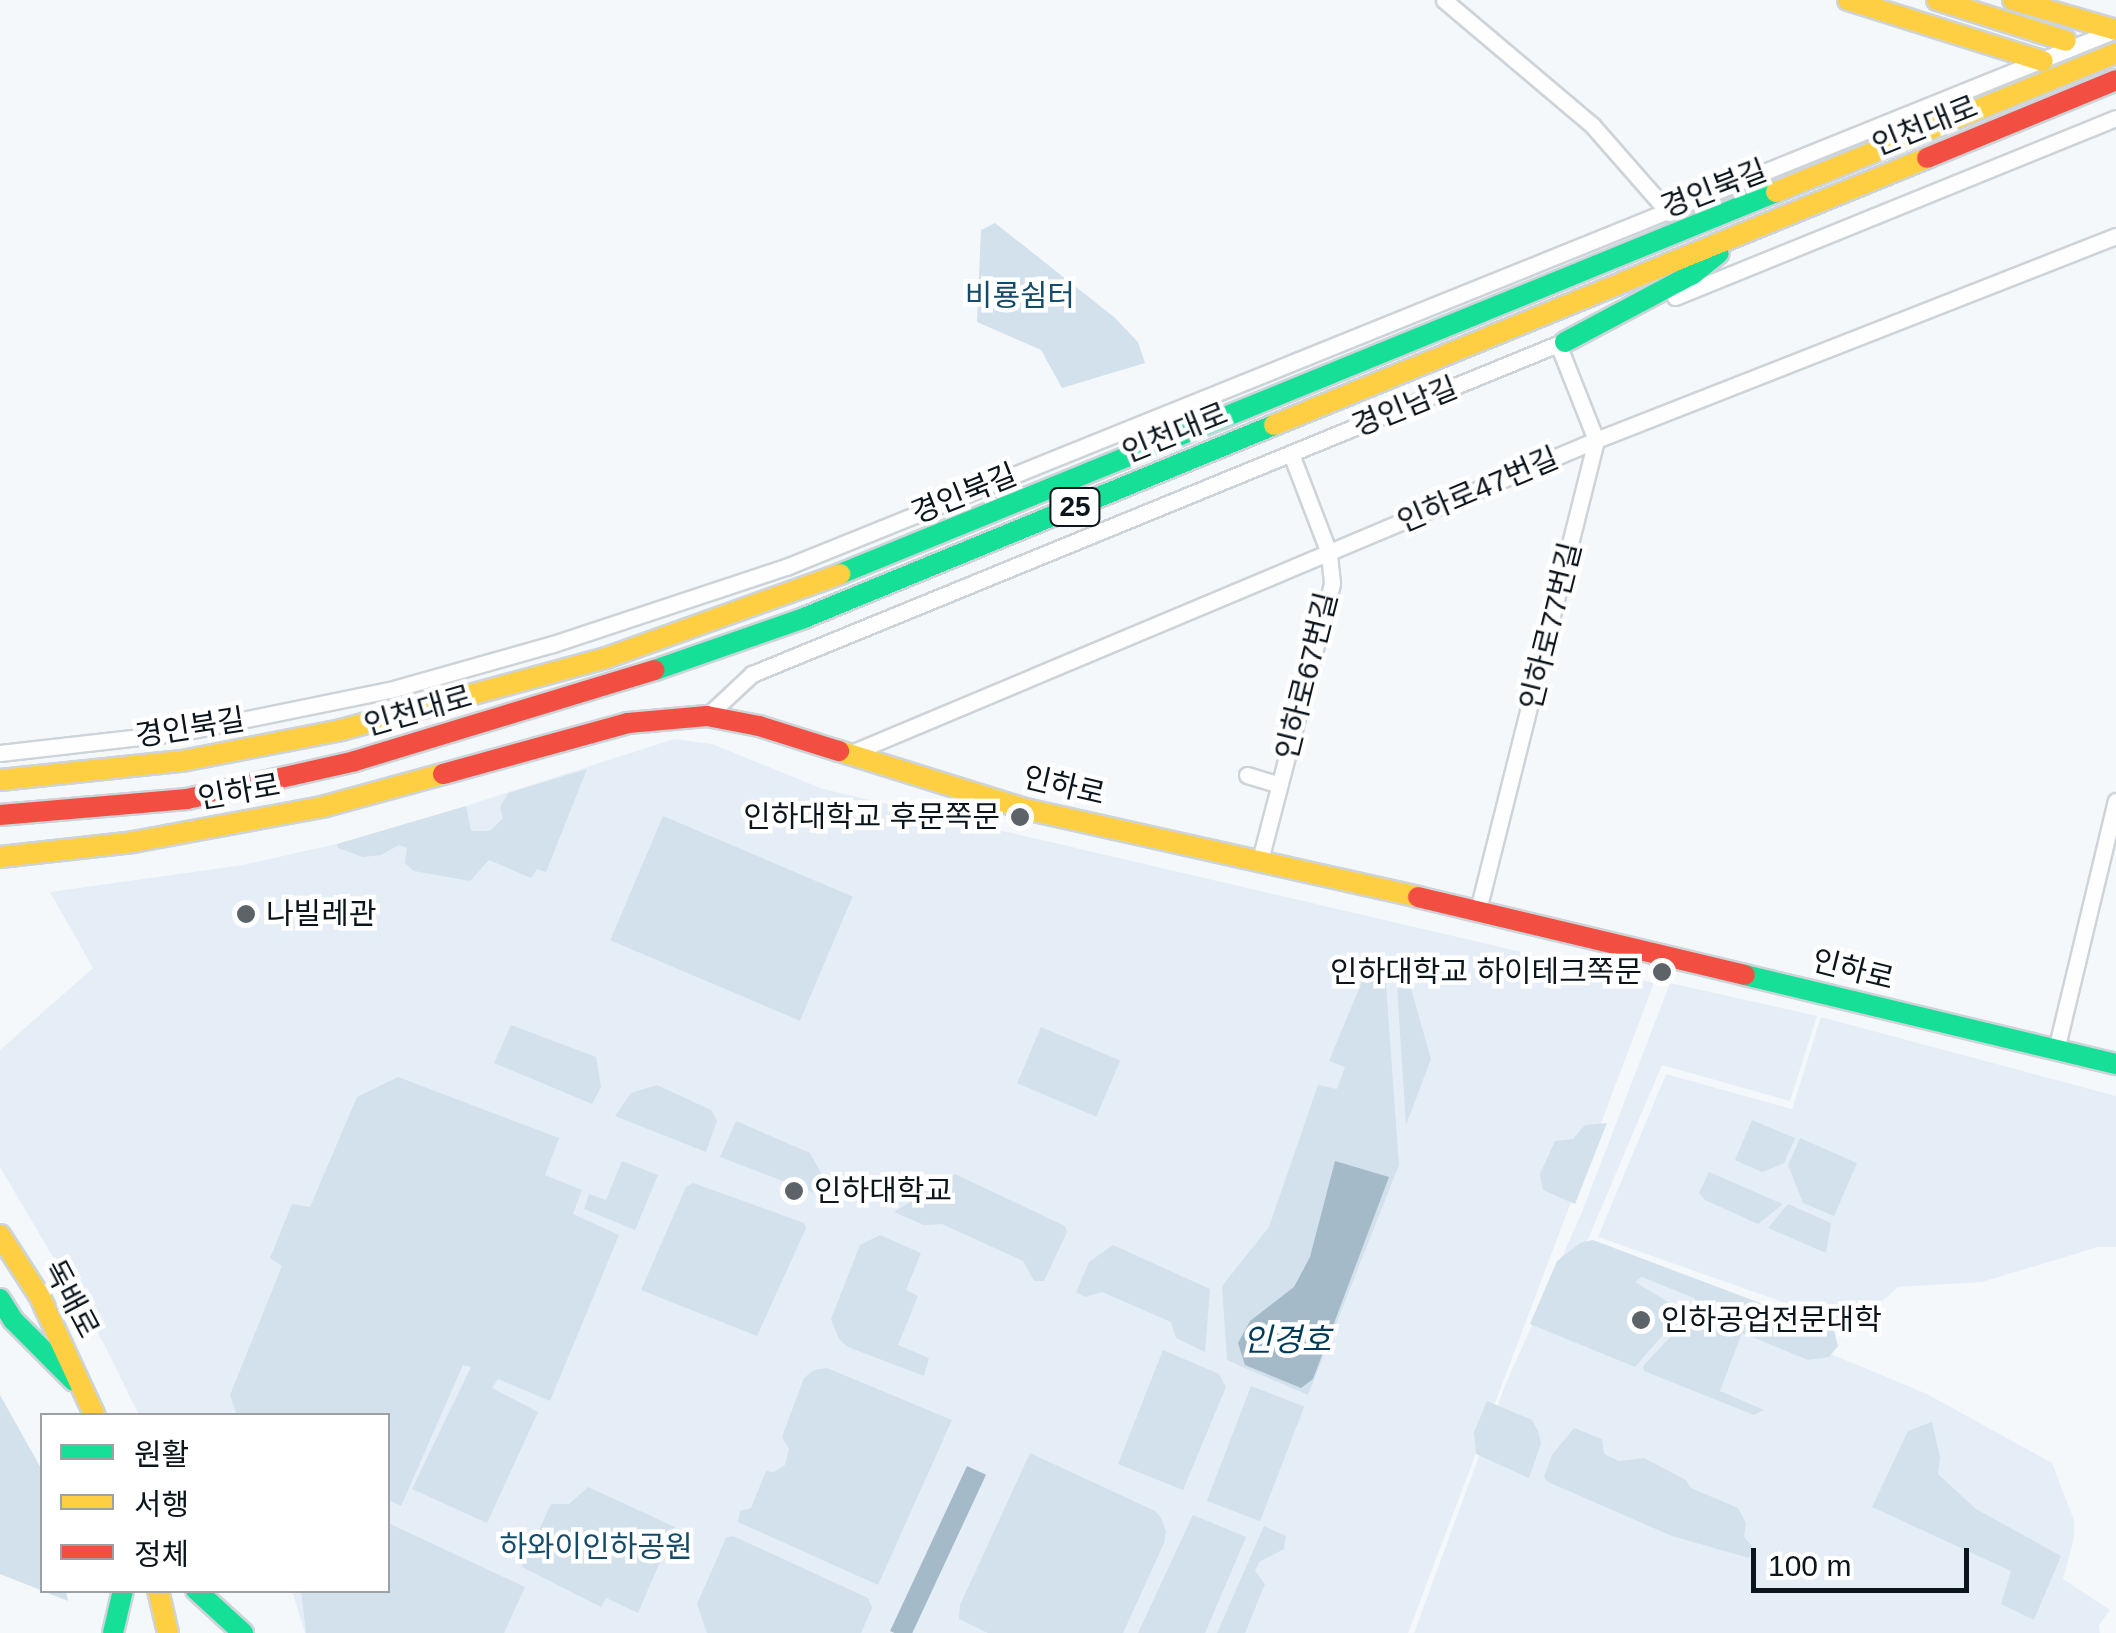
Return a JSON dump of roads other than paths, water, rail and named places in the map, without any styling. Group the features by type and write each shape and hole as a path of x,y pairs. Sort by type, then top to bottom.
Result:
{"main road":[{"path":"1848,0 2043,61"},
{"path":"1937,0 2066,41"},
{"path":"2013,0 2116,30"},
{"name":"인천대로","path":"0,780 182,761 341,730 472,698 798,592 2116,52"},
{"name":"인천대로","path":"0,815 187,799 355,761 616,684 804,618 2116,80"},
{"path":"1562,343 1693,274 1743,233"},
{"name":"인하로","path":"0,857 133,842 322,807 628,722 707,716 759,726 845,756 1025,808 1478,910 2116,1064"},
{"name":"독배로","path":"0,1234 40,1298 93,1413"},
{"name":"독배로","path":"0,1299 13,1320 86,1393"},
{"path":"113,1633 122,1593"},
{"path":"159,1593 168,1633"},
{"path":"199,1593 243,1633"}],"street":[{"path":"1444,0 1592,125 1667,212"},
{"name":"경인북길","path":"0,753 183,732 390,690 554,644 786,567 2116,30"},
{"name":"경인남길","path":"707,716 752,674 2116,118"},
{"name":"인하로47번길","path":"845,756 1596,440 2116,236"},
{"path":"1562,343 1596,440"},
{"name":"인하로77번길","path":"1478,910 1596,440"},
{"name":"인하로67번길","path":"1260,860 1332,583 1328,552 1291,454"},
{"name":"인하로67번길","path":"1246,775 1280,785"},
{"path":"2056,1050 2116,801"}],"water":[{"name":"인경호","path":"1335,1161 1389,1177 1313,1379 1301,1388 1245,1365 1238,1343 1250,1321 1294,1287 1310,1257"},
{"path":"967,1466 986,1475 912,1633 890,1631"}],"place":[{"name":"인하대학교 후문쪽문","path":"1020,817"},
{"name":"나빌레관","path":"246,914"},
{"name":"인하대학교 하이테크쪽문","path":"1662,972"},
{"name":"인하대학교","path":"794,1191"},
{"name":"인하공업전문대학","path":"1641,1320"}],"park label":[{"name":"비룡쉼터","path":"1020,296"},
{"name":"하와이인하공원","path":"596,1547"}]}
